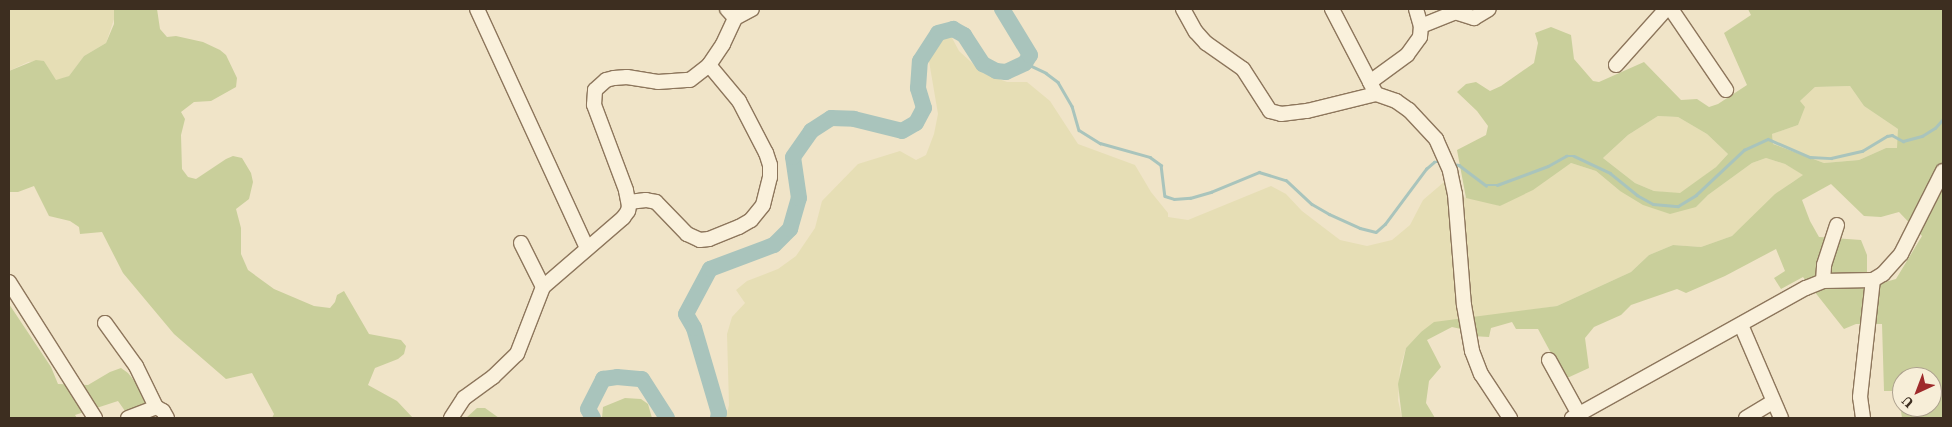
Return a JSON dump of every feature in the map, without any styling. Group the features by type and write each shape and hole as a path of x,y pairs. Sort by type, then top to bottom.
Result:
{"street":[{"path":"477,9 587,248"},
{"path":"451,418 464,398 493,377 517,354 543,287 623,218 628,211 629,202 594,105 595,90 606,80 614,78 626,77 658,82 690,80 709,65 723,44 731,14 752,9"},
{"path":"1183,9 1196,32 1206,43 1243,69 1265,107 1274,114 1307,111 1373,88 1407,55 1420,37 1421,26 1416,9"},
{"path":"1332,9 1373,88 1409,110 1436,139 1443,153 1450,171 1456,198 1464,305 1472,351 1481,374 1510,418"},
{"path":"1421,26 1455,12 1474,18 1489,9"},
{"path":"1616,65 1666,9"},
{"path":"1671,9 1726,90"},
{"path":"629,202 646,200 656,202 687,234 700,240 709,239 751,220 763,206 770,177 770,165 766,152 739,101 709,65"},
{"path":"1549,360 1577,417 1742,326 1784,300 1823,281 1873,280 1893,265 1901,254 1943,171"},
{"path":"1823,281 1824,265 1837,225"},
{"path":"521,243 543,287"},
{"path":"1863,418 1860,397 1873,280"},
{"path":"9,282 95,418"},
{"path":"105,323 136,366 156,407 167,418"},
{"path":"1742,326 1781,418"},
{"path":"1746,418 1773,402"},
{"path":"128,418 156,407"}],"shaded area":[{"path":"9,9 114,9 115,16 106,43 84,56 69,76 56,81 44,61 28,62 9,71"},
{"path":"950,34 959,51 983,73 1007,82 1027,82 1050,101 1078,144 1135,165 1151,192 1168,213 1168,217 1188,220 1271,186 1286,194 1302,211 1340,240 1367,246 1392,240 1410,225 1423,200 1444,182 1451,196 1478,199 1500,206 1571,163 1596,171 1620,191 1696,207 1708,195 1752,163 1766,158 1785,164 1804,175 1791,183 1732,236 1701,247 1673,245 1649,255 1631,272 1557,306 1462,320 1421,332 1406,348 1400,368 1398,400 1402,418 726,418 729,405 727,334 732,317 745,303 736,290 747,281 778,269 796,256 815,228 822,201 858,164 900,151 916,160 926,155 934,134 938,114 929,61 940,39"},
{"path":"1850,86 1864,106 1898,129 1898,148 1886,148 1859,160 1824,163 1773,144 1772,134 1798,125 1800,101 1815,87"},
{"path":"1658,116 1678,117 1707,134 1728,154 1716,167 1680,194 1654,191 1635,183 1603,158 1628,135"}],"green space":[{"path":"114,9 157,9 160,29 167,37 176,36 203,42 226,55 237,78 236,87 211,101 194,102 181,112 185,119 181,135 182,169 188,177 196,179 226,159 233,156 242,158 251,173 253,182 249,199 236,209 241,228 241,254 248,270 274,289 314,306 330,308 335,302 337,295 344,291 369,334 401,340 406,346 404,354 398,359 375,368 368,385 397,401 413,418 272,418 274,414 252,373 226,379 174,334 123,273 102,232 80,234 79,227 70,221 49,216 34,186 18,192 9,192 9,71 36,60 44,61 56,80 69,76 84,56 106,43 114,24"},
{"path":"1748,9 1943,9 1943,418 1902,417 1942,417 1942,367 1892,367 1892,391 1884,391 1882,324 1856,324 1844,329 1803,277 1781,289 1774,278 1785,271 1776,249 1725,276 1686,293 1677,289 1631,305 1621,315 1594,327 1585,338 1589,368 1565,379 1538,329 1516,329 1512,322 1491,328 1489,337 1472,336 1461,329 1452,327 1427,340 1441,367 1429,381 1426,403 1435,418 1402,418 1398,384 1406,348 1421,332 1434,322 1557,306 1631,272 1649,255 1673,245 1701,247 1732,236 1775,194 1803,175 1785,164 1766,158 1752,163 1708,195 1696,207 1670,214 1643,205 1620,191 1596,171 1571,163 1533,190 1500,206 1466,198 1457,150 1486,135 1488,126 1477,111 1457,92 1466,84 1476,82 1490,91 1501,86 1534,63 1538,43 1535,33 1551,27 1571,35 1574,59 1593,81 1599,82 1644,62 1681,100 1697,99 1709,107 1718,104 1747,85 1724,33 1751,15","holes":["1850,86 1864,106 1898,129 1897,148 1886,148 1859,160 1824,163 1773,144 1772,134 1798,125 1805,107 1800,101 1815,87","1658,116 1678,117 1707,134 1728,154 1716,167 1680,193 1654,191 1635,183 1603,158 1628,135","1831,184 1864,216 1881,217 1899,212 1922,236 1896,279 1867,287 1867,255 1861,240 1819,237 1802,200"]},
{"path":"9,304 51,367 58,384 88,385 121,368 128,373 140,388 155,418 130,418 118,401 75,415 77,418 9,418"},
{"path":"625,398 641,399 648,404 652,418 602,418 603,407"},
{"path":"477,408 485,408 499,418 466,418"}],"waterway":[{"path":"718,418 719,413 694,328 686,314 710,269 774,245 790,229 799,198 793,157 811,131 831,118 854,119 902,131 916,123 924,108 918,88 920,61 938,33 953,29 964,35 983,64 996,71 1006,72 1025,63 1030,55 1002,9"},
{"path":"1025,63 1046,73 1058,82 1072,106 1079,130 1100,143 1150,157 1161,165 1165,196 1174,199 1190,198 1211,192 1259,172 1286,180 1312,204 1329,214 1360,228 1376,232 1385,224 1426,169 1434,162 1442,162"},
{"path":"1452,164 1459,165 1486,185 1497,185 1548,166 1566,156 1574,156 1610,173 1637,195 1653,204 1678,206 1696,195 1744,150 1768,139 1810,157 1831,158 1862,151 1887,136 1892,135 1903,141 1922,136 1935,128 1943,119"},
{"path":"593,418 588,409 603,379 617,377 642,379 667,418"}]}
